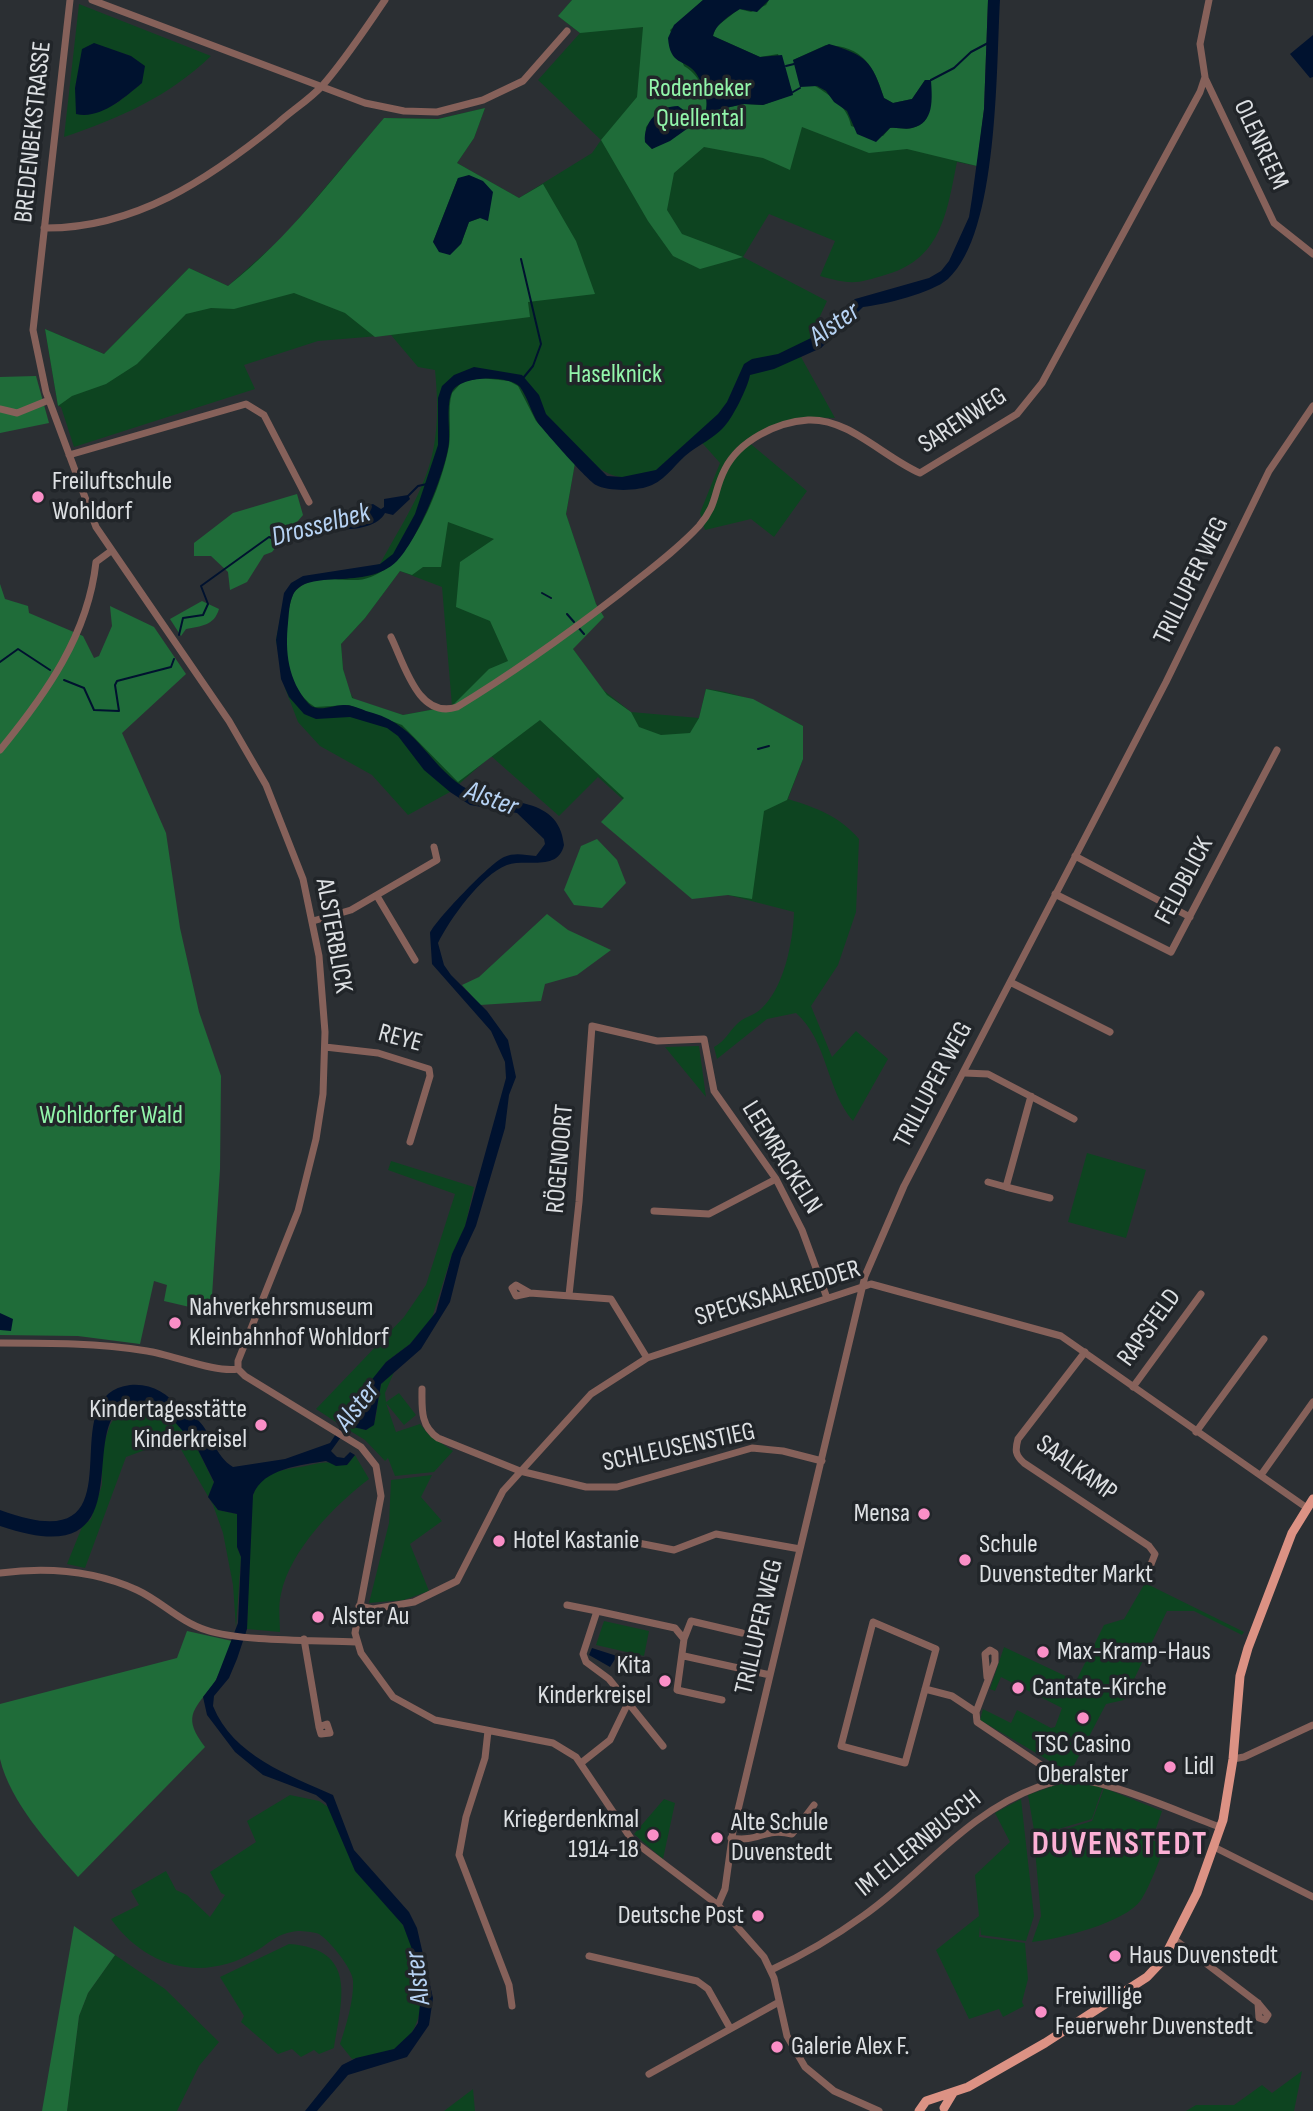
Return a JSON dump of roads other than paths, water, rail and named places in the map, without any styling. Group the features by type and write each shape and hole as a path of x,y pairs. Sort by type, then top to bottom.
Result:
{"main road":[{"path":"919,2111 923,2103 993,2074 1147,1978 1163,1960 1197,1893 1220,1828 1233,1759 1242,1669 1288,1544 1313,1499"},
{"path":"933,2100 944,2110 954,2092"}],"street":[{"name":"BREDENBEKSTRASSE","path":"70,0 33,330 49,400 92,519 111,551"},
{"path":"92,0 365,103 404,111 437,112 514,87 535,68 567,31"},
{"path":"44,228 84,226 115,220 160,203 208,176 255,143 321,87 385,0"},
{"path":"1205,77 1200,44 1209,0"},
{"name":"OLENREEM","path":"1205,77 1274,223 1313,254"},
{"name":"SARENWEG","path":"391,637 418,692 428,704 446,710 474,697 578,625 653,567 697,528 714,508 724,471 737,450 770,430 806,420 836,422 893,460 920,473 1017,414 1042,383 1131,216 1171,149 1205,77"},
{"path":"0,409 21,412 49,400"},
{"path":"69,456 246,404 264,415 309,502"},
{"name":"TRILLUPER WEG","path":"718,1905 725,1889 731,1838 863,1286 904,1186 1166,682 1269,471 1313,406"},
{"path":"0,750 44,695 83,620 90,601 96,562 111,551"},
{"name":"ALSTERBLICK","path":"111,551 229,721 259,771 294,851 313,921 323,988 325,1047 320,1114 307,1182 285,1248 238,1361 238,1369"},
{"name":"FELDBLICK","path":"1055,894 1171,952 1277,750"},
{"path":"313,921 351,910 437,860 434,848"},
{"path":"1075,856 1190,917"},
{"path":"377,896 415,960"},
{"path":"1010,982 1110,1032"},
{"name":"LEEMRACKELN","path":"592,1026 657,1041 704,1039 714,1091 776,1180 802,1230 827,1298"},
{"name":"RÖGENOORT","path":"569,1295 592,1026"},
{"name":"REYE","path":"325,1047 378,1054 429,1069 430,1076 410,1142"},
{"path":"965,1073 988,1074 1074,1119"},
{"path":"1006,1187 1031,1096"},
{"path":"654,1211 709,1214 776,1180"},
{"path":"988,1182 1050,1198"},
{"name":"SPECKSAALREDDER","path":"359,1606 373,1609 414,1602 457,1581 503,1490 590,1394 648,1358 871,1284 1047,1329 1085,1352 1307,1508"},
{"path":"530,1293 611,1299 648,1358"},
{"name":"RAPSFELD","path":"1133,1387 1201,1294"},
{"path":"1196,1432 1264,1339"},
{"path":"0,1343 78,1343 238,1369 245,1376 361,1447 376,1466 382,1489 359,1606 356,1642 372,1668 399,1702 435,1720 552,1743 569,1751 581,1763 632,1840 718,1905 750,1939 771,1970 787,2036 804,2067 834,2091 879,2111"},
{"name":"SAALKAMP","path":"1085,1352 1018,1439 1015,1448 1017,1457 1149,1546 1156,1554 1146,1577"},
{"name":"SCHLEUSENSTIEG","path":"422,1389 423,1420 432,1434 520,1471 586,1487 617,1488 752,1448 783,1451 822,1461"},
{"path":"1261,1475 1313,1402"},
{"path":"627,1537 633,1542 674,1550 716,1534 800,1549"},
{"path":"0,1573 66,1569 99,1577 138,1590 195,1626 222,1634 356,1642"},
{"path":"567,1605 675,1628 684,1639"},
{"path":"597,1611 583,1654 586,1662 609,1679 663,1746"},
{"path":"722,1700 677,1690 684,1656 684,1639 691,1621 742,1633"},
{"path":"873,1622 936,1649 925,1689 905,1763 841,1746 873,1622"},
{"path":"304,1639 319,1727"},
{"path":"684,1656 770,1675"},
{"path":"987,1676 976,1712 977,1722 1047,1769 1051,1783"},
{"path":"925,1689 952,1696 976,1712"},
{"path":"581,1763 610,1740 628,1703"},
{"path":"1233,1759 1244,1757 1313,1725"},
{"path":"488,1731 485,1758 466,1817 459,1855 509,1985 512,2006"},
{"name":"IM ELLERNBUSCH","path":"771,1970 804,1954 865,1915 959,1832 1002,1803 1051,1783 1070,1779 1097,1782 1220,1828"},
{"path":"731,1838 747,1841 775,1830 792,1834 814,1805"},
{"path":"1214,1847 1313,1897"},
{"path":"1174,1939 1258,2003"},
{"path":"589,1956 697,1981 708,1989 730,2028"},
{"path":"649,2074 779,2002"}],"water":[{"path":"703,0 769,0 757,12 740,9 736,11 720,24 713,36 760,57 782,55 793,95 763,105 744,104 712,111 670,141 652,149 645,142 645,135 650,122 659,112 678,106 695,118 706,110 706,96 700,80 691,68 675,58 668,38 674,25"},
{"name":"Alster","path":"988,0 1000,0 992,147 977,225 965,257 948,279 919,293 863,307 821,348 774,369 750,375 739,403 722,429 685,456 658,482 640,489 609,489 591,482 538,423 523,391 514,383 496,379 464,382 457,386 450,397 449,442 437,488 405,551 384,570 354,578 311,582 300,587 292,598 287,634 289,665 296,685 308,703 316,708 348,705 389,719 414,738 444,771 469,790 526,804 551,816 560,828 564,845 555,859 515,863 497,870 458,910 438,943 444,965 451,975 487,1011 508,1040 516,1077 509,1095 505,1128 476,1226 461,1258 450,1302 421,1349 381,1384 374,1425 366,1430 349,1426 331,1451 337,1457 344,1458 350,1452 355,1455 347,1465 336,1466 326,1461 284,1469 265,1479 253,1495 247,1629 229,1678 214,1696 213,1706 222,1723 248,1751 281,1771 333,1795 354,1850 409,1912 417,1928 433,1998 429,2025 407,2057 348,2075 317,2111 305,2111 342,2065 356,2058 394,2049 412,2032 418,2023 421,1995 413,1952 403,1925 355,1871 326,1803 316,1795 263,1775 235,1752 207,1715 203,1697 216,1680 238,1623 241,1557 237,1547 237,1514 218,1510 208,1497 214,1482 196,1446 173,1420 136,1402 116,1412 107,1433 100,1488 93,1513 78,1531 48,1537 0,1526 0,1510 45,1521 72,1516 85,1498 95,1417 106,1396 130,1385 158,1390 184,1412 196,1418 222,1457 233,1467 285,1459 330,1443 346,1419 345,1413 386,1362 410,1344 436,1312 452,1254 465,1226 506,1078 505,1062 491,1031 432,964 430,933 441,917 487,870 504,857 520,854 536,856 545,844 544,839 517,813 470,805 450,792 424,770 398,736 387,728 350,717 316,719 304,714 289,697 281,679 276,640 284,593 291,583 303,576 380,564 393,554 415,514 438,445 438,398 442,386 454,375 474,367 522,375 539,395 546,414 607,476 622,477 656,470 718,414 727,402 744,364 752,359 778,354 811,338 855,299 929,278 941,271 949,261 969,217 984,109"},
{"path":"1313,35 1313,77 1310,78 1290,54"},
{"path":"94,43 131,56 145,66 142,83 103,111 76,114 75,88 82,49"},
{"path":"829,44 852,52 866,61 876,76 884,98 893,103 912,99 925,80 931,80 931,109 925,121 907,129 890,128 876,142 857,134 847,111 834,102 826,91 817,86 800,87 793,60"},
{"path":"469,175 483,181 493,192 488,221 480,218 469,222 461,244 450,255 439,252 433,242 458,178"},
{"path":"408,495 410,499 393,515 385,513 377,522 359,528 340,529 335,523 320,529 321,517 333,516 338,522 368,505 373,504 381,509 384,507 384,499"},
{"path":"0,1313 13,1319 11,1331 0,1330"},
{"path":"592,1648 617,1656 610,1667 589,1655"}],"waterway":[{"path":"931,80 954,68 971,52 988,43"},
{"path":"786,66 794,64"},
{"path":"793,92 800,88"},
{"path":"521,259 541,344 533,366 524,377"},
{"name":"Drosselbek","path":"408,496 418,486 427,484"},
{"name":"Drosselbek","path":"179,635 183,618 203,615 208,604 201,586 269,537 274,539 280,535 290,538 320,529"},
{"path":"542,593 551,598"},
{"path":"567,614 574,622"},
{"path":"578,627 584,634"},
{"name":"Drosselbek","path":"0,662 18,649 50,670"},
{"name":"Drosselbek","path":"64,680 84,688 94,710 119,711 115,685 117,681 171,667 174,659"},
{"path":"758,749 769,746"}],"place":[{"name":"Freiluftschule Wohldorf","path":"38,497"},
{"name":"Nahverkehrsmuseum Kleinbahnhof Wohldorf","path":"175,1323"},
{"name":"Kindertagesstätte Kinderkreisel","path":"261,1425"},
{"name":"Mensa","path":"924,1514"},
{"name":"Hotel Kastanie","path":"499,1541"},
{"name":"Schule Duvenstedter Markt","path":"965,1560"},
{"name":"Alster Au","path":"318,1617"},
{"name":"Max-Kramp-Haus","path":"1043,1652"},
{"name":"Kita Kinderkreisel","path":"665,1681"},
{"name":"Cantate-Kirche","path":"1018,1688"},
{"name":"TSC Casino Oberalster","path":"1083,1718"},
{"name":"Lidl","path":"1170,1767"},
{"name":"Kriegerdenkmal 1914-18","path":"653,1835"},
{"name":"Alte Schule Duvenstedt","path":"717,1838"},
{"name":"Deutsche Post","path":"758,1916"},
{"name":"Haus Duvenstedt","path":"1115,1956"},
{"name":"Freiwillige Feuerwehr Duvenstedt","path":"1041,2012"},
{"name":"Galerie Alex F.","path":"777,2047"}],"district":[{"name":"DUVENSTEDT","path":"1120,1846"}],"park label":[{"name":"Rodenbeker Quellental","path":"700,104"},
{"name":"Haselknick","path":"615,375"},
{"name":"Wohldorfer Wald","path":"111,1116"}]}
